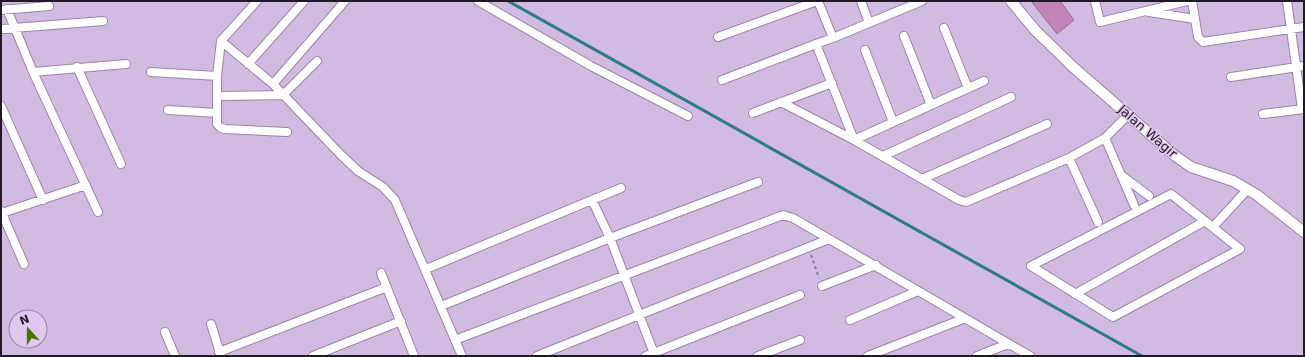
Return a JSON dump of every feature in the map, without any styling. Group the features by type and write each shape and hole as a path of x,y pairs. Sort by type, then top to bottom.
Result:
{"street":[{"path":"257,1 221,41 217,76 217,124 221,128 287,132"},
{"path":"248,64 304,1"},
{"path":"273,84 345,1"},
{"path":"478,1 591,66 688,116"},
{"path":"718,37 818,1 833,38"},
{"path":"861,1 869,23"},
{"path":"722,80 833,38 869,23 906,4 922,1"},
{"name":"Jalan Wagir","path":"1011,1 1035,30 1073,67 1191,167 1233,181 1248,189 1304,232"},
{"path":"1095,1 1100,22 1187,1"},
{"path":"1192,1 1198,37 1203,42 1304,26"},
{"path":"1263,114 1303,109 1301,67 1291,28 1287,1"},
{"path":"49,6 4,10 14,28 32,72 98,212"},
{"path":"1144,12 1195,20"},
{"path":"1,29 103,21"},
{"path":"944,28 968,88"},
{"path":"904,36 931,105"},
{"path":"221,41 273,84 358,171 383,187 395,200 426,269 462,356"},
{"path":"816,44 854,140"},
{"path":"865,50 893,122"},
{"path":"218,96 283,94 317,61"},
{"path":"32,72 126,64"},
{"path":"77,67 121,164"},
{"path":"1231,77 1301,67"},
{"path":"151,72 217,76"},
{"path":"854,140 984,81"},
{"path":"753,113 832,83"},
{"path":"883,156 1011,97"},
{"path":"781,102 854,140 959,200 966,202 1069,158 1105,138 1128,115"},
{"path":"1,106 43,200"},
{"path":"168,110 217,112"},
{"path":"922,179 1047,124"},
{"path":"1105,138 1134,205"},
{"path":"1069,158 1098,222"},
{"path":"1120,175 1149,196"},
{"path":"441,306 610,238 758,182"},
{"path":"24,264 2,212 86,185"},
{"path":"426,269 621,188"},
{"path":"1213,228 1248,189"},
{"path":"1171,194 1205,222 1240,249 1112,317 1031,266 1171,194"},
{"path":"592,200 610,238 639,314 652,355 800,295"},
{"path":"456,340 783,215 793,218 963,319 1030,356"},
{"path":"1075,294 1205,222"},
{"path":"537,356 639,314 808,249 829,239"},
{"path":"822,286 876,266"},
{"path":"381,273 414,356"},
{"path":"211,324 220,354 387,287"},
{"path":"850,320 918,291"},
{"path":"868,356 963,319"},
{"path":"313,356 401,321"},
{"path":"165,332 175,356"},
{"path":"758,356 800,340"},
{"path":"977,356 1008,344"}],"path":[{"path":"808,249 822,286"}],"building":[{"path":"1031,1 1060,1 1074,20 1057,34"}],"waterway":[{"path":"508,1 1142,356"}]}
